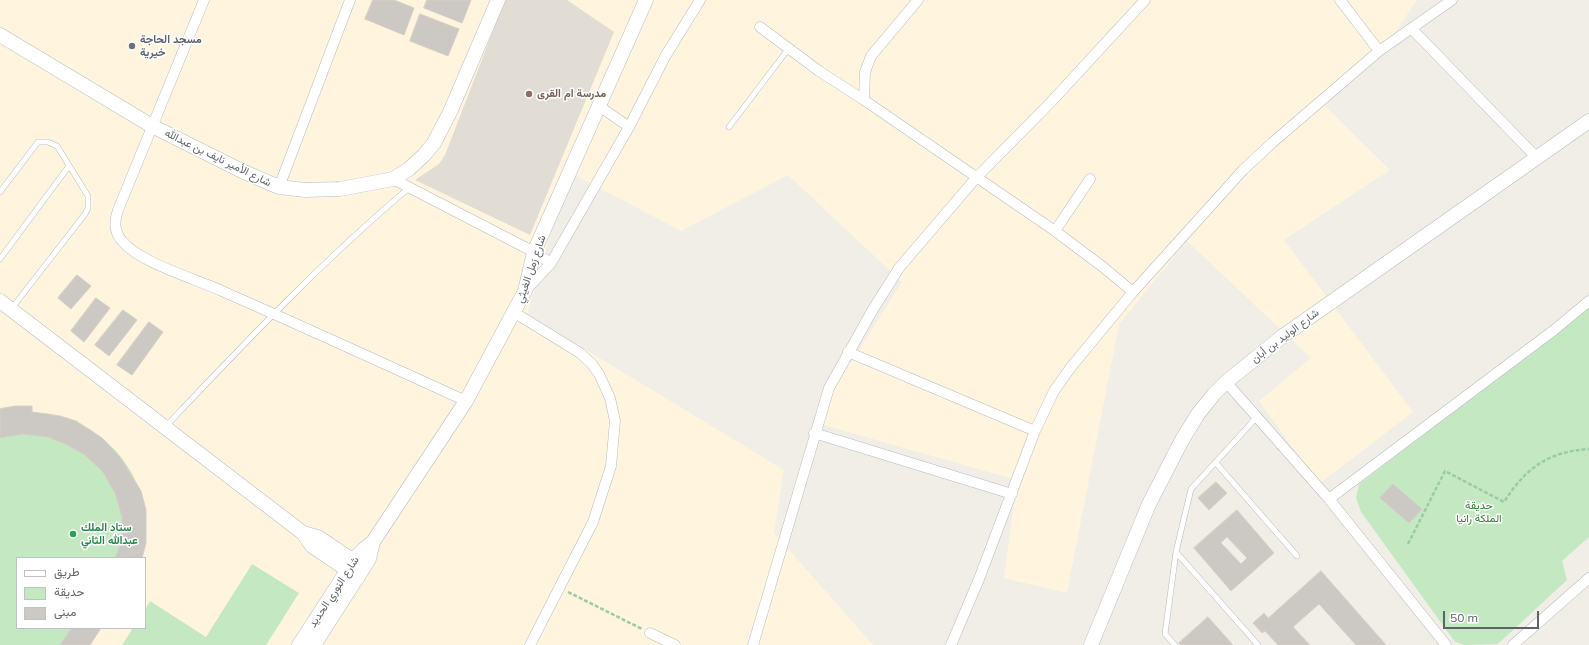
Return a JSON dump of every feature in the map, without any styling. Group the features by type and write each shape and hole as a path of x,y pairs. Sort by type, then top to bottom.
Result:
{"street":[{"path":"204,0 115,220 117,233 122,241 148,260 273,313 466,400"},
{"path":"279,187 350,0"},
{"name":"شارع الأمير نايف بن عبدالله","path":"0,35 152,126 244,172 279,187 305,190 340,189 392,179 409,169 424,155 434,143 450,112 498,0"},
{"name":"شارع زمل الغيثي","path":"373,542 466,400 514,314 525,291 534,252 646,0"},
{"path":"525,291 551,263 628,127 666,55 700,0"},
{"path":"864,100 865,72 871,56 918,0"},
{"path":"753,645 814,433 829,388 848,352 899,268 976,178 1051,102 1145,0"},
{"path":"1340,0 1379,51"},
{"path":"951,645 1012,494 1034,431 1054,391 1067,373 1133,292 1242,170 1272,142 1379,51 1452,0"},
{"path":"760,27 819,71 864,100 1055,231 1103,267 1133,292"},
{"path":"1412,29 1538,158"},
{"path":"599,106 628,127"},
{"name":"شارع الوليد بن أبان","path":"1091,645 1149,504 1169,464 1198,414 1226,382 1283,336 1589,121"},
{"path":"392,179 534,252 551,263"},
{"path":"1055,231 1090,180"},
{"path":"0,300 166,426 303,533 318,537 356,569"},
{"path":"1329,499 1554,330 1589,301"},
{"path":"514,314 580,353 591,363 599,374 610,398 615,420 611,466 593,522 530,645"},
{"path":"848,352 1034,431"},
{"path":"1226,382 1329,499 1446,645"},
{"path":"814,433 1012,494"},
{"name":"شارع النوري الحديد","path":"314,645 356,569 364,548 373,542"},
{"name":"شارع النوري الحديد","path":"299,645 356,569"},
{"path":"1513,645 1589,578"},
{"path":"650,632 675,645"}],"lane":[{"path":"729,127 789,48"},
{"path":"0,192 38,142 48,142 57,146 88,196 88,208 85,214 11,309"},
{"path":"0,258 69,166"},
{"path":"166,426 273,313 383,209 409,188"},
{"path":"1175,645 1165,634 1176,552 1191,489 1257,417"},
{"path":"1216,463 1296,556"},
{"path":"1176,552 1258,645"}],"path":[{"path":"1408,544 1445,471 1504,502 1524,474 1538,463 1571,450 1589,449"},
{"path":"560,588 650,632"}],"shaded area":[{"path":"0,0 1417,0 1391,38 1320,101 1390,170 1284,240 1413,412 1319,484 1259,401 1311,358 1187,241 1119,324 1067,593 1004,578 1017,480 813,422 902,282 788,175 681,231 569,172 527,314 784,470 774,533 873,645 0,645"},
{"name":"مدرسة ام القرى","path":"505,0 567,0 614,32 530,235 415,180 439,164 445,155"}],"green space":[{"name":"حديقة الملكة رانيا","path":"1589,308 1589,537 1562,561 1567,580 1498,644 1465,645 1455,642 1361,512 1356,498 1359,484"},
{"name":"ستاد الملك عبدالله الثاني","path":"16,406 32,406 32,412 61,416 77,422 95,433 111,446 124,461 135,478 142,497 146,517 146,537 142,557 16,557 16,629 100,629 90,645 0,645 0,409"},
{"path":"252,564 299,593 266,645 122,645 132,629 146,629 146,608 150,601 206,637"}],"building":[{"path":"373,0 394,0 414,8 404,35 365,19"},
{"path":"427,0 471,0 462,23 424,8"},
{"path":"420,14 459,29 448,56 410,41"},
{"path":"77,275 91,286 71,309 58,298"},
{"path":"96,298 110,308 84,342 71,331"},
{"path":"123,310 137,320 109,356 95,345"},
{"path":"149,322 163,332 132,375 117,365"},
{"path":"16,406 32,406 32,412 60,416 76,421 102,438 120,457 141,491 146,510 146,543 142,557 115,557 122,540 122,517 115,493 103,472 85,455 48,437 22,434 0,438 0,409"},
{"path":"1216,482 1227,493 1209,510 1198,498"},
{"path":"1393,484 1422,509 1409,523 1380,498"},
{"path":"1237,510 1274,553 1231,591 1194,548","holes":["1227,537 1247,558 1241,564 1221,543"]},
{"path":"1321,571 1386,645 1356,645 1319,604 1293,627 1310,645 1278,645 1265,631 1262,633 1253,623 1264,613 1268,618"},
{"path":"1208,617 1233,645 1181,645 1179,643"},
{"path":"71,629 100,629 90,645 60,645"}],"place":[{"name":"مسجد الحاجة خيرية","path":"132,46"},
{"name":"مدرسة ام القرى","path":"529,94"},
{"name":"ستاد الملك عبدالله الثاني","path":"73,534"}]}
